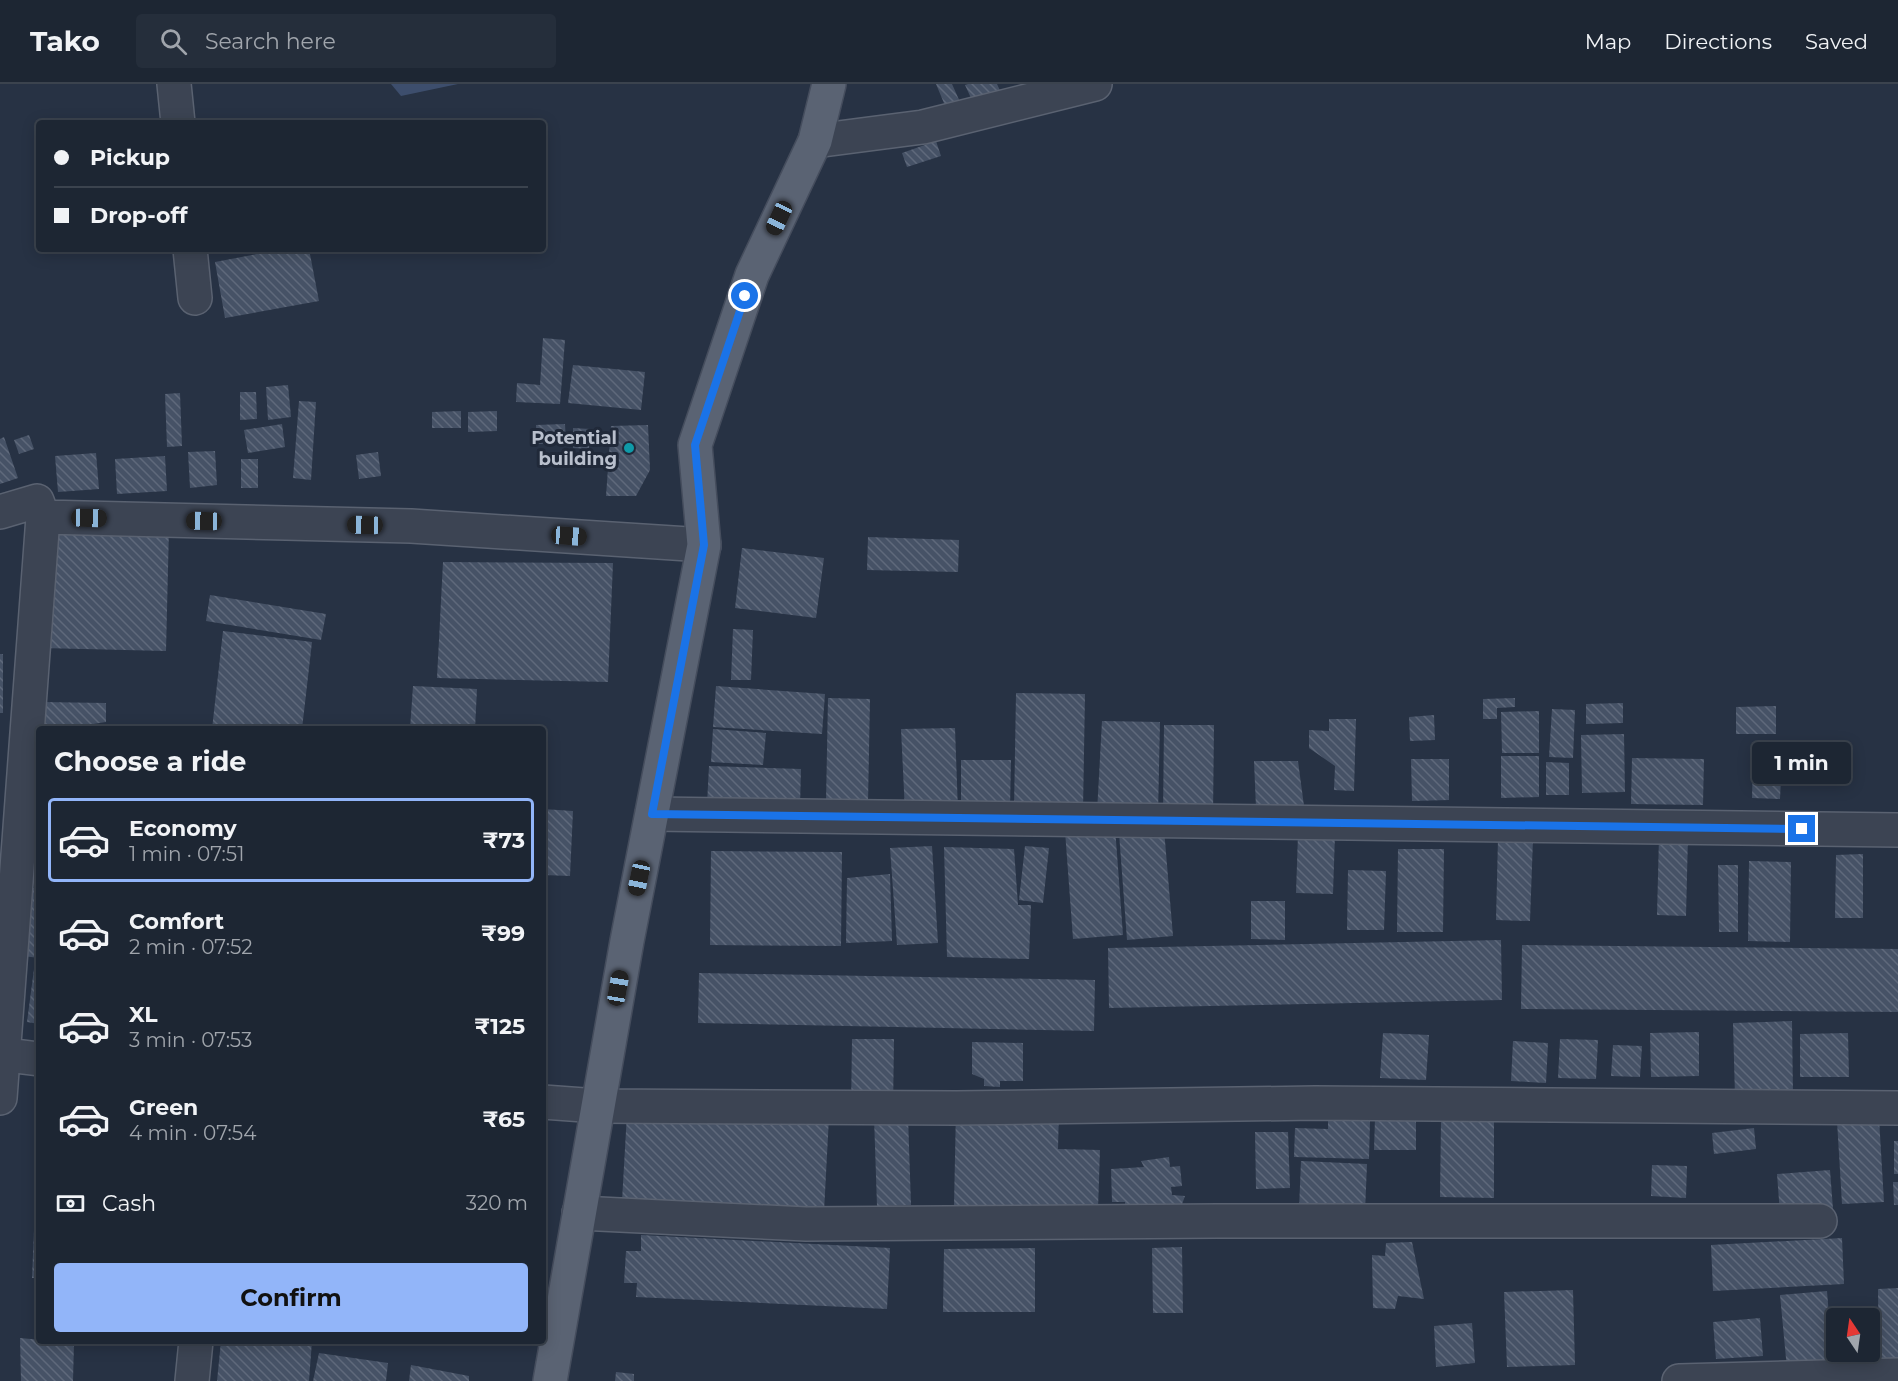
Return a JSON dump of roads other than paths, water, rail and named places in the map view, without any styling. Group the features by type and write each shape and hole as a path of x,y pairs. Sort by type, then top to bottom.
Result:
{"main road":[{"path":"550,1381 627,941 704,545 695,445 752,275 815,141 829,84"}],"street":[{"path":"174,84 178,120"},
{"path":"815,141 923,127 1095,84"},
{"path":"190,252 195,298"},
{"path":"0,512 37,501 43,517 0,1098"},
{"path":"43,517 411,526 704,545"},
{"path":"652,814 1898,830"},
{"path":"2,1054 36,1059"},
{"path":"546,1102 598,1106 956,1108 1327,1103 1898,1108"},
{"path":"579,1213 806,1224 1820,1221"},
{"path":"192,1381 196,1344"},
{"path":"1679,1381 1898,1375"}],"water":[{"path":"391,84 458,84 401,96"}],"place":[{"name":"Potential building","path":"629,448"}]}
